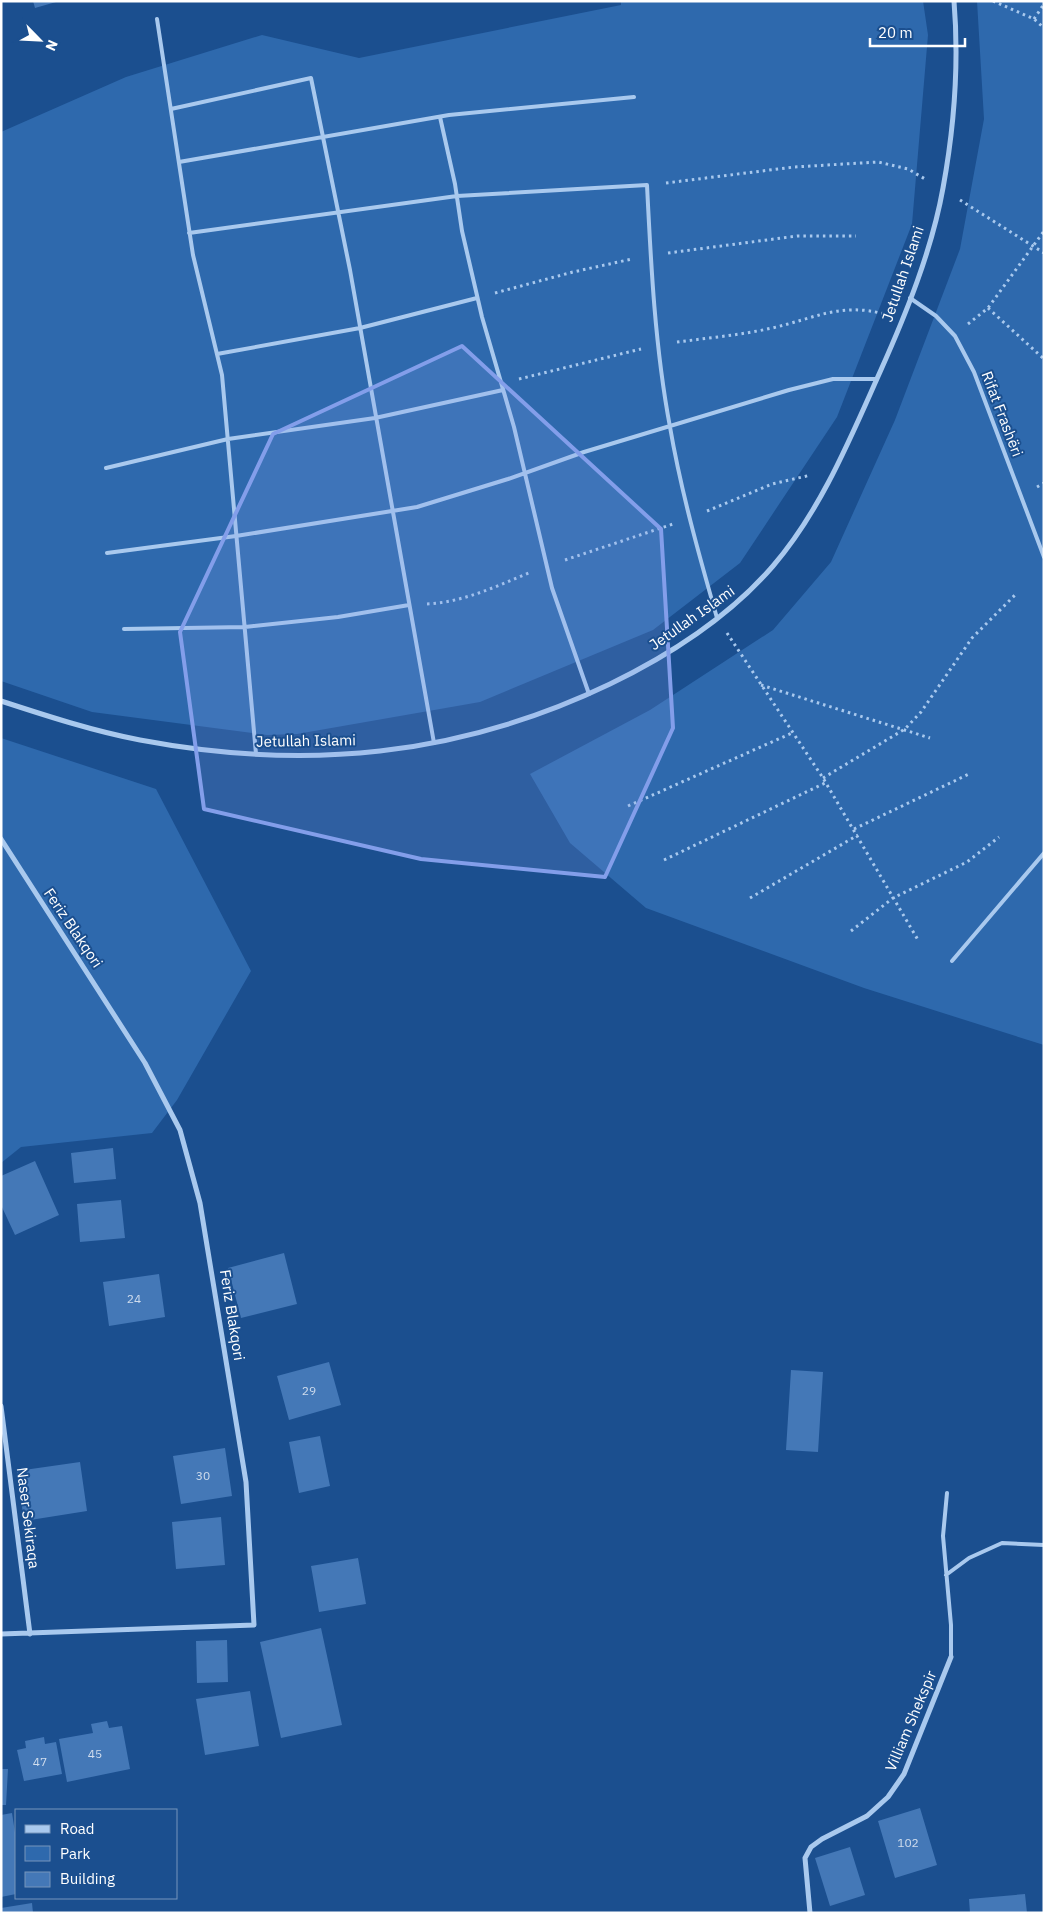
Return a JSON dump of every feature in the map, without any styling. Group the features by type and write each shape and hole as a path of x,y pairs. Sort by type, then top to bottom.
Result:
{"street":[{"name":"Jetullah Islami","path":"1,701 68,723 138,740 203,750 256,755 340,755 404,750 468,736 532,716 589,694 638,670 672,650 716,618 747,594 796,537 834,470 877,379 902,319 929,242 943,190 955,80 956,25 954,1"},
{"name":"Feriz Blakqori","path":"1,839 145,1063 180,1130 200,1202 246,1482 254,1625 30,1634"},
{"name":"Naser Sekiraqa","path":"1,1406 30,1634"},
{"path":"1,1634 30,1634"},
{"name":"Villiam Shekspir","path":"810,1913 805,1858 811,1848 866,1816 888,1797 904,1774 951,1657"}],"lane":[{"path":"157,19 189,233 222,375 256,755"},
{"path":"170,110 311,78 360,328 434,743"},
{"path":"178,162 440,117 634,97"},
{"path":"440,117 477,298 525,473 552,588 589,694"},
{"path":"189,233 457,196 647,185 654,316 670,426 689,519 716,618"},
{"path":"217,354 360,328 477,298"},
{"name":"Rifat Frashëri","path":"910,298 936,316 955,336 974,372 1044,557"},
{"path":"107,553 236,536 417,507 584,452 833,379 877,379"},
{"path":"106,468 228,439 375,418 503,390"},
{"path":"124,630 244,627 338,618 409,605"},
{"path":"952,960 1044,853"},
{"name":"Villiam Shekspir","path":"947,1493 943,1536 951,1625 951,1657"},
{"path":"946,1575 969,1558 1002,1543 1044,1545"}],"path":[{"path":"993,1 1034,19 1044,28"},
{"path":"1034,19 1044,4"},
{"path":"647,185 794,167 878,162 908,169 1044,253"},
{"path":"955,336 988,308 1044,231"},
{"path":"988,308 1044,359"},
{"path":"501,383 658,345 772,328 832,311 868,310 902,319"},
{"path":"409,605 444,603 470,596 547,566 689,519 772,484 834,470"},
{"path":"823,778 905,729 921,712 941,680 972,638 1017,593"},
{"path":"716,618 823,778 918,940"},
{"path":"761,685 930,738"},
{"path":"628,806 792,734"},
{"path":"854,829 969,774"},
{"path":"664,860 825,782"},
{"path":"750,898 858,835"},
{"path":"851,930 894,898 966,862 999,837"}],"highlighted area":[{"path":"462,346 661,529 673,728 605,877 421,859 204,809 180,632 273,434"}],"green space":[{"path":"621,1 923,1 928,35 912,224 837,417 740,563 653,630 480,702 297,734 267,735 92,712 1,681 1,132 126,77 262,35 359,58 621,5"},
{"path":"977,1 1044,1 1044,1045 864,988 646,908 570,843 530,774 650,710 773,630 831,562 895,420 960,249 984,119"},
{"path":"1,738 156,789 251,971 177,1100 152,1133 21,1147 1,1163"}],"building":[{"path":"33,1 56,1 56,2 35,8"},
{"path":"113,1148 116,1179 74,1183 71,1153"},
{"path":"35,1161 59,1215 15,1235 1,1205 1,1176"},
{"path":"121,1200 125,1238 80,1242 77,1204"},
{"path":"284,1253 297,1304 241,1318 228,1268"},
{"path":"159,1274 165,1317 109,1326 103,1282"},
{"path":"329,1362 341,1405 289,1420 277,1376"},
{"path":"791,1370 823,1372 818,1452 786,1450"},
{"path":"320,1436 330,1486 299,1493 289,1442"},
{"path":"225,1448 232,1496 181,1504 173,1456"},
{"path":"80,1462 87,1511 24,1521 17,1471"},
{"path":"221,1517 225,1565 176,1569 172,1522"},
{"path":"358,1558 366,1604 319,1612 311,1566"},
{"path":"321,1628 342,1725 281,1738 260,1642"},
{"path":"227,1640 228,1682 197,1683 196,1641"},
{"path":"250,1691 259,1746 205,1755 196,1699"},
{"path":"107,1721 109,1728 122,1726 130,1769 67,1782 59,1739 93,1733 91,1724"},
{"path":"44,1737 45,1744 56,1742 62,1774 24,1781 17,1750 26,1748 25,1741"},
{"path":"1,1769 8,1769 6,1805 1,1805"},
{"path":"920,1808 937,1865 895,1878 878,1821"},
{"path":"12,1813 15,1832 15,1894 1,1897 1,1815"},
{"path":"850,1847 865,1895 830,1906 815,1858"},
{"path":"1025,1894 1027,1913 970,1913 969,1899"},
{"path":"32,1903 33,1913 1,1913 1,1908"}]}
